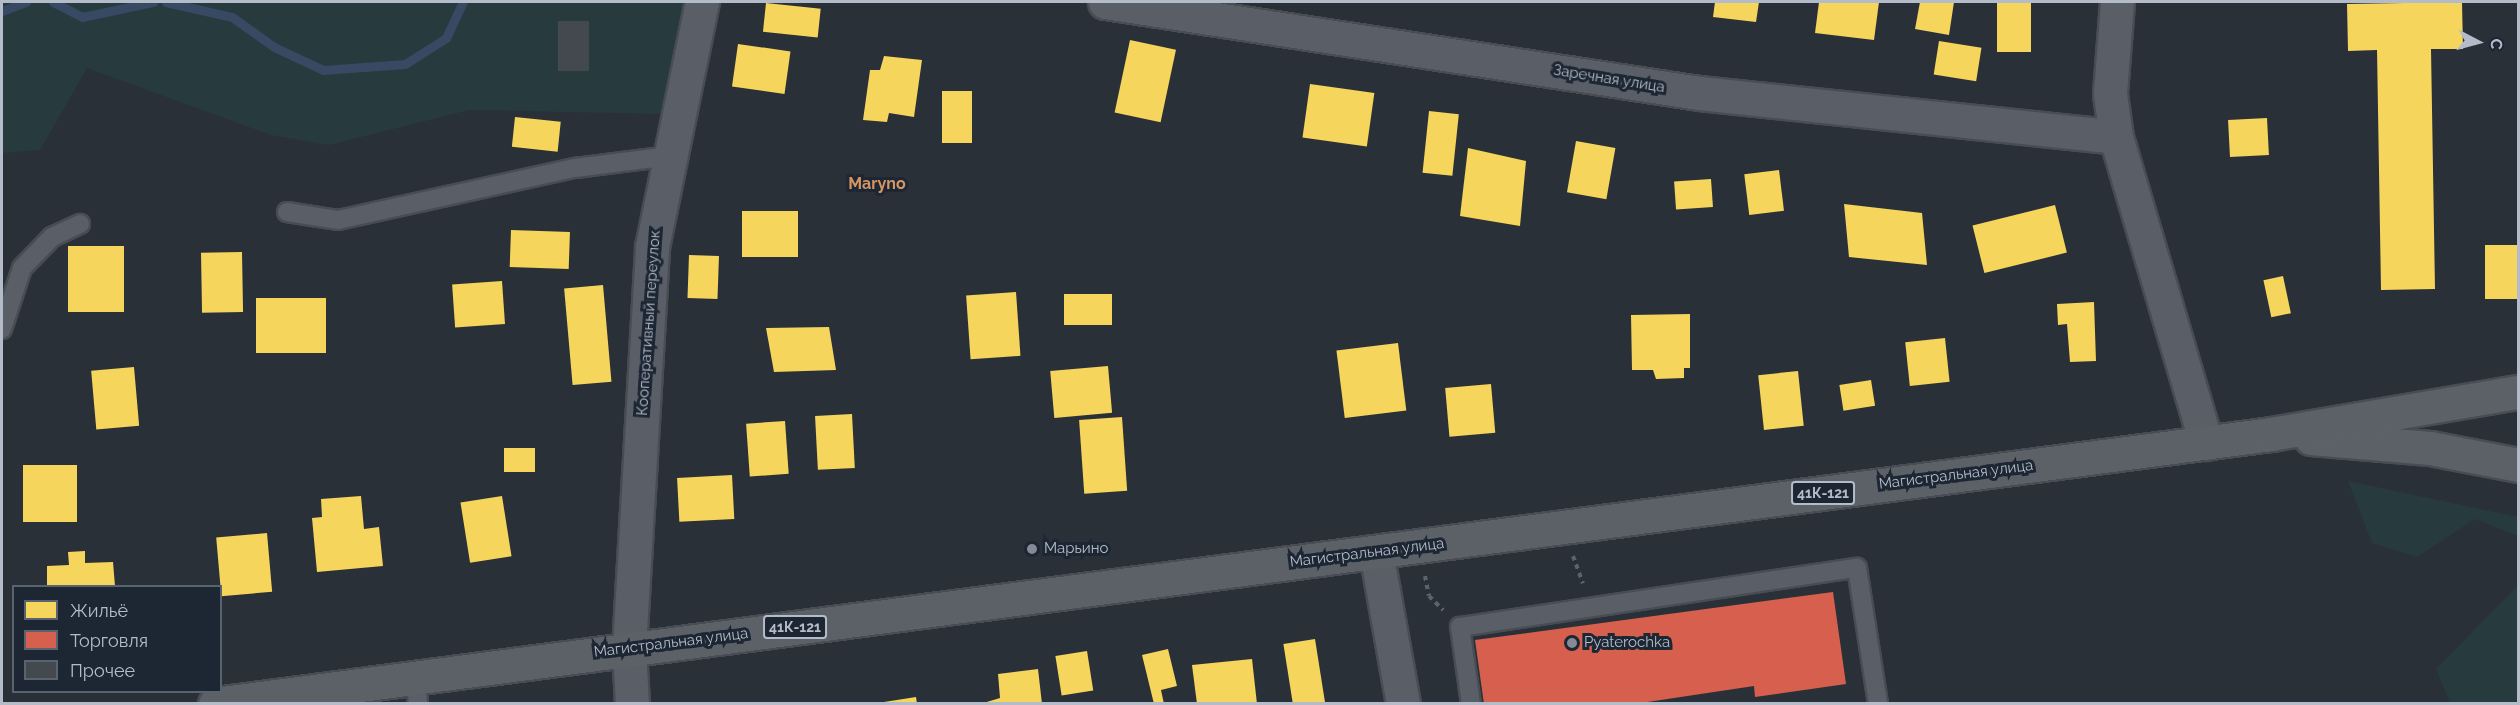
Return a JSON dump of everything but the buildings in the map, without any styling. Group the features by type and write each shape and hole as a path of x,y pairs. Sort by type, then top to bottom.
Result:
{"main road":[{"name":"Магистральная улица","path":"215,704 417,690 629,648 2271,434 2518,392"},
{"path":"2271,434 2430,448 2518,465"}],"street":[{"name":"Кооперативный переулок","path":"632,704 629,648 652,247 702,2"},
{"name":"Заречная улица","path":"1105,2 1699,93 2116,137"},
{"path":"2117,2 2110,94 2116,137 2206,442"},
{"path":"1376,552 1403,704"}],"lane":[{"path":"287,212 338,220 575,168 670,156"},
{"path":"2,329 22,268 52,237 80,224"},
{"path":"1471,704 1460,627 1857,568 1878,704"}],"path":[{"path":"1575,525 1571,551 1578,572 1604,605"}],"green space":[{"path":"2,2 684,2 663,114 469,110 329,145 271,135 87,68 40,150 2,153"},
{"path":"2348,481 2518,517 2518,536 2475,519 2417,557 2372,543"},
{"path":"2518,585 2518,703 2450,703 2436,669"}],"waterway":[{"path":"2,11 26,2"},
{"path":"53,2 82,17 153,2"},
{"path":"166,2 232,17 274,47 323,70 405,64 446,38 463,2"}],"place":[{"name":"Марьино","path":"1032,549"},
{"name":"Pyaterochka","path":"1572,643"}],"district":[{"name":"Maryno","path":"877,184"}]}
